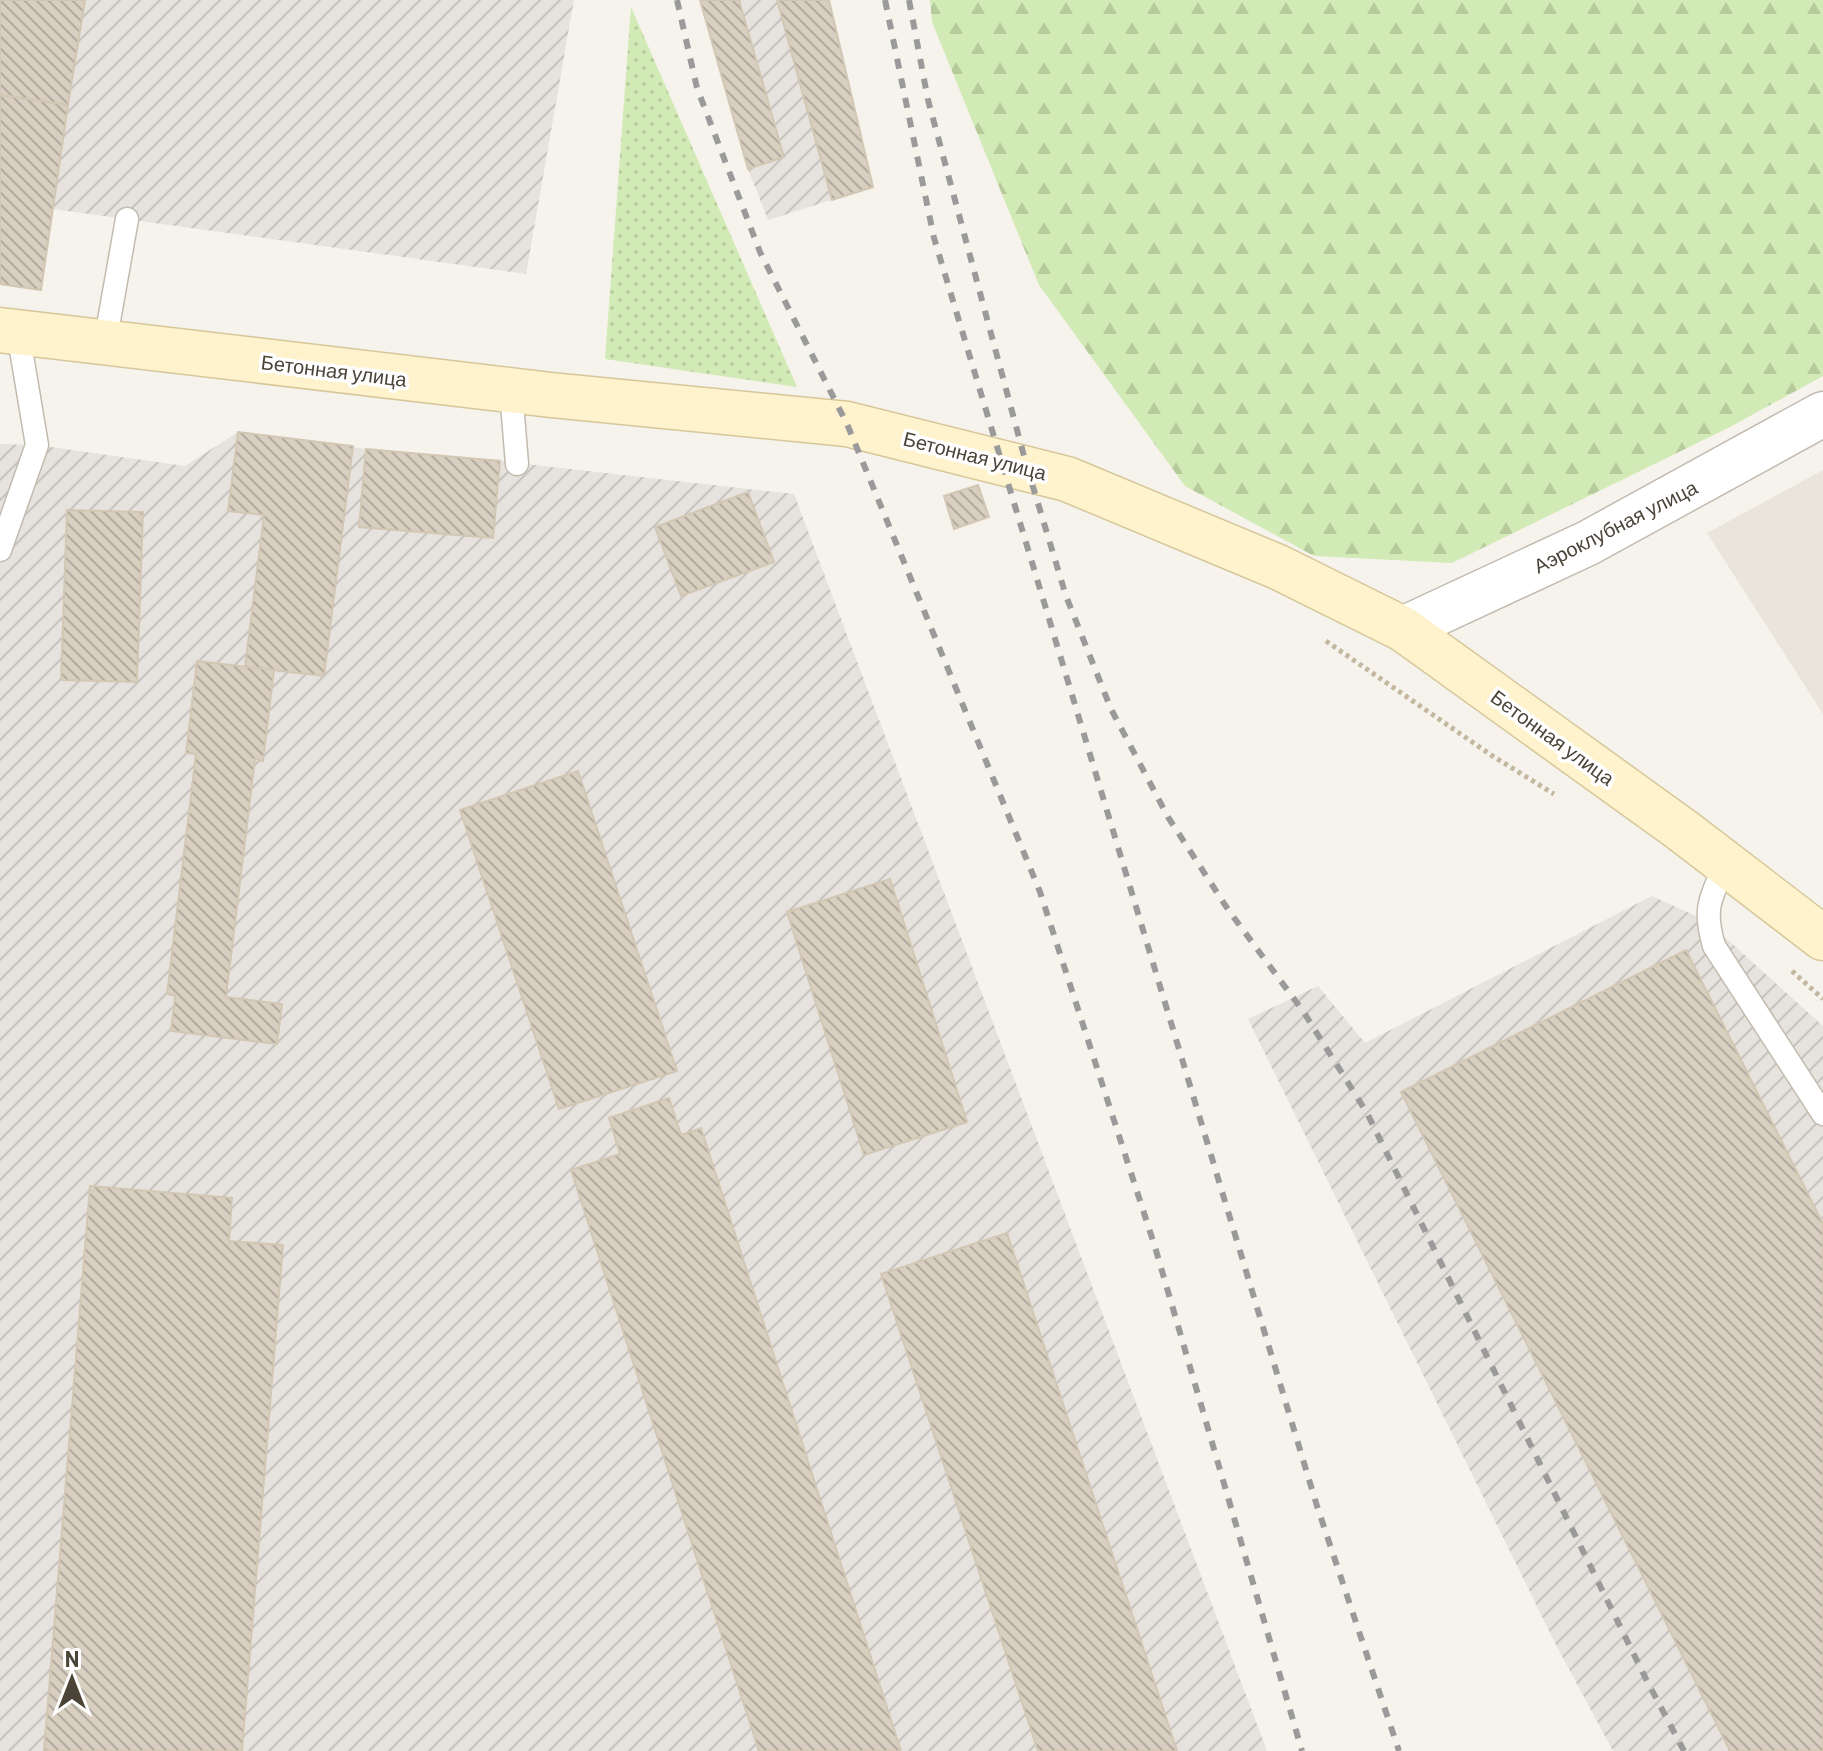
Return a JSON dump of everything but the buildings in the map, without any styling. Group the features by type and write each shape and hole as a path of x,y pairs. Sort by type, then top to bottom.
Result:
{"street":[{"name":"Бетонная улица","path":"9,331 511,391 847,424 1067,479 1278,567 1403,629 1823,938"},
{"name":"Аэроклубная улица","path":"1403,629 1588,543 1823,414"}],"lane":[{"path":"105,343 127,219"},
{"path":"0,550 37,445 9,331"},
{"path":"511,391 517,464"},
{"path":"1726,864 1711,897 1707,921 1714,946 1823,1114"}],"path":[{"path":"1322,638 1491,755 1557,796"},
{"path":"1789,968 1823,999"}],"shaded area":[{"path":"0,0 574,0 526,274 53,209 41,290 0,285"},
{"path":"700,0 829,0 873,187 768,220 748,169"},
{"path":"238,432 366,449 794,494 1267,1751 0,1751 0,444 37,445 185,466"},
{"path":"1823,470 1823,714 1707,533"},
{"path":"1652,896 1707,921 1823,1026 1823,1751 1613,1751 1556,1645 1248,1019 1318,986 1365,1043"}],"green space":[{"path":"930,0 1823,0 1823,376 1730,427 1452,563 1314,556 1185,486 1039,285 932,22"},
{"path":"631,7 797,387 605,359"}],"railway":[{"path":"677,0 697,88 760,252 847,424 1040,892 1155,1247 1302,1751"},
{"path":"885,0 934,238 1317,1506 1399,1751"},
{"path":"909,0 928,100 1027,467 1066,596 1111,709 1168,817 1229,911 1303,1011 1367,1113 1684,1751"}]}
